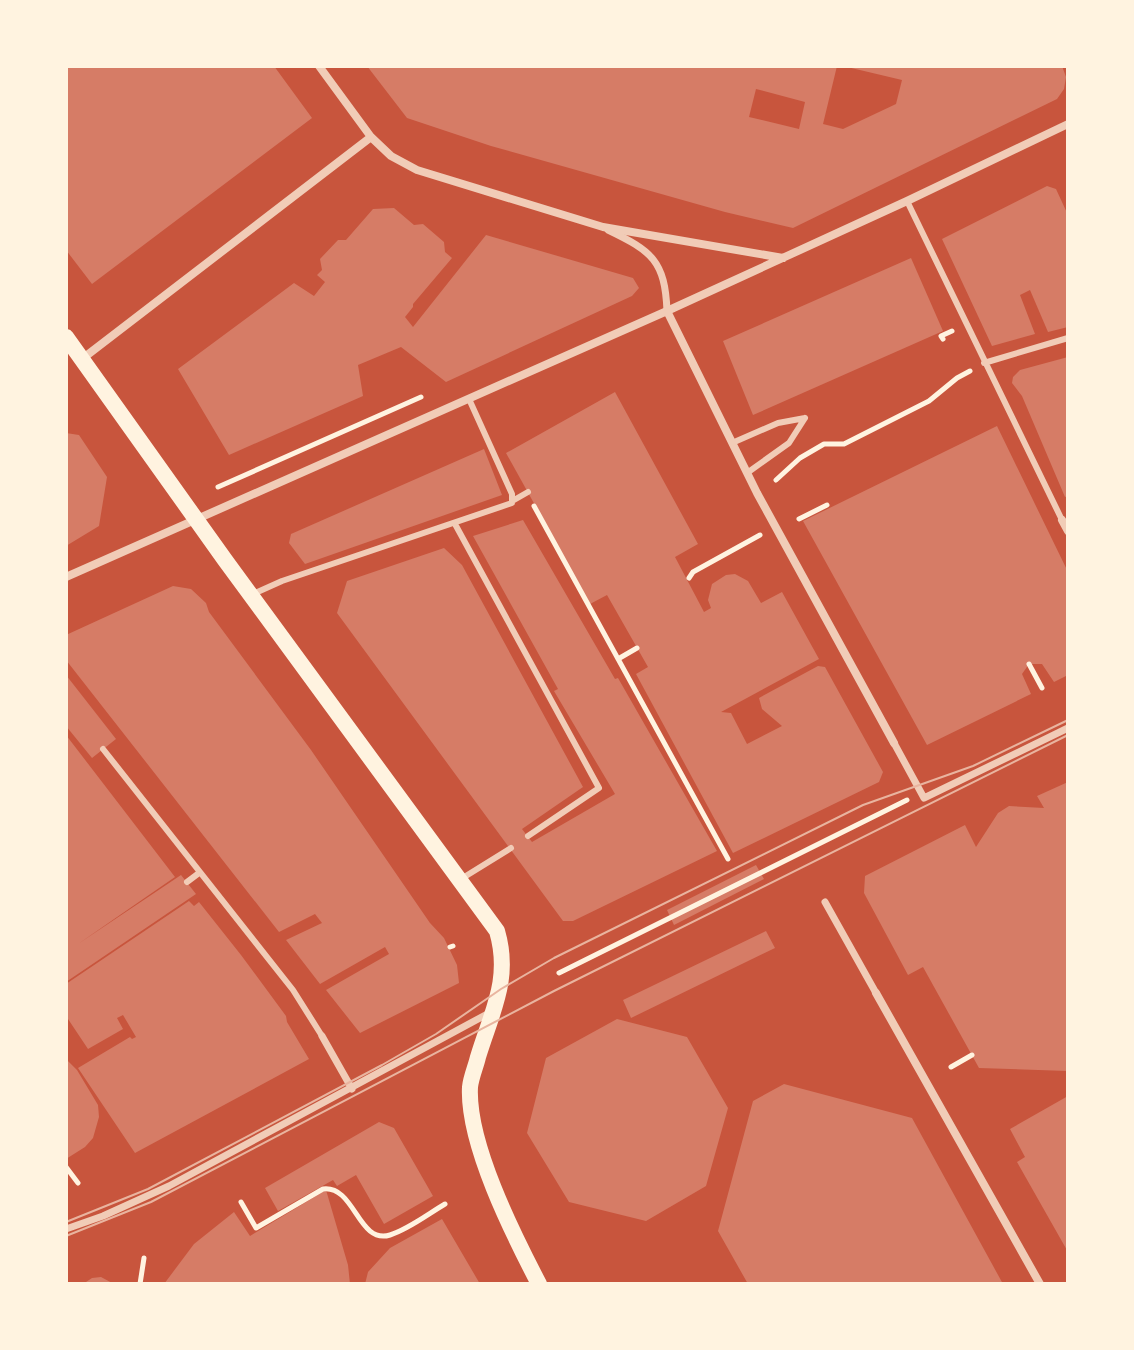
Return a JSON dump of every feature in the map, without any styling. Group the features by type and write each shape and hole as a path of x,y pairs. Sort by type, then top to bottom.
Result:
{"main road":[{"path":"66,337 195,520 497,931 504,969 501,989 471,1083 471,1106 491,1178 539,1284"}],"street":[{"path":"319,66 371,137 391,156 417,170 603,227 783,258"},
{"path":"66,577 667,311 1068,124"},
{"path":"82,359 371,137"},
{"path":"603,227 638,244 657,263 666,285 667,311 732,443 924,798 1068,728"},
{"path":"1065,519 1068,531"},
{"path":"825,902 1040,1284"},
{"path":"66,1229 144,1198 493,1011"},
{"path":"322,1036 352,1089"}],"lane":[{"path":"907,201 984,363 1065,519"},
{"path":"984,363 1068,338"},
{"path":"469,399 513,502"},
{"path":"732,443 778,423 805,418 789,443 747,473"},
{"path":"251,595 282,581 455,524 513,502 528,492"},
{"path":"455,524 599,788 528,836"},
{"path":"103,749 293,990 322,1036"},
{"path":"458,881 511,848"},
{"path":"187,882 199,873"}],"path":[{"path":"943,339 941,336 950,332"},
{"path":"776,480 800,458 824,444 844,444 929,401 970,370"},
{"path":"218,487 421,397"},
{"path":"513,502 534,506 728,859"},
{"path":"799,519 827,505"},
{"path":"689,578 693,572 775,526"},
{"path":"618,659 637,648"},
{"path":"1029,664 1042,688"},
{"path":"559,973 904,800 924,798"},
{"path":"951,1067 972,1055"},
{"path":"66,1167 78,1183"},
{"path":"241,1202 256,1228 329,1188 344,1197 369,1231 378,1236 390,1235 445,1204"},
{"path":"140,1284 144,1258"}],"building":[{"path":"66,66 274,66 312,118 92,284 66,250"},
{"path":"367,66 837,66 823,124 843,129 896,104 902,80 843,66 1062,66 1066,77 1064,89 1057,99 793,228 491,146 407,118","holes":["756,89 805,102 799,129 749,117"]},
{"path":"1047,186 1056,189 1068,215 1068,327 1048,332 1030,290 1020,295 1035,334 992,346 942,239"},
{"path":"394,208 414,225 423,224 444,242 445,252 452,258 405,317 413,327 486,235 633,278 639,288 632,296 446,382 401,347 358,365 363,396 229,455 178,369 294,283 314,296 325,282 317,275 322,270 320,259 338,240 346,240 373,209"},
{"path":"911,258 943,331 753,415 723,341"},
{"path":"1068,357 1068,496 1065,497 1022,396 1012,383 1020,370"},
{"path":"615,392 698,544 675,557 704,612 711,608 708,600 712,584 726,575 735,574 748,581 761,603 782,592 819,659 721,712 731,713 747,744 782,726 762,709 759,698 818,666 825,667 883,772 879,782 733,853 636,674 648,667 607,595 590,604 506,453"},
{"path":"997,426 1068,572 1068,675 1054,682 1042,664 1029,664 1022,674 1031,694 927,745 803,521"},
{"path":"66,433 79,435 107,477 99,526 66,546"},
{"path":"484,449 502,495 305,564 289,543 291,534"},
{"path":"523,520 717,851 573,921 563,921 337,613 347,581 444,548 462,565 583,787 522,829 532,842 615,794 554,691 558,689 473,536"},
{"path":"173,586 191,589 206,603 209,612 311,750 430,923 444,938 457,965 459,983 360,1033 326,990 389,954 385,947 320,984 286,940 322,923 315,914 279,932 66,660 66,635"},
{"path":"66,675 116,739 92,758 66,726"},
{"path":"66,735 175,877 78,944 181,875 196,894 66,982"},
{"path":"1068,782 1068,1071 979,1068 923,967 908,975 864,893 865,876 965,825 976,847 998,813 1009,806 1044,808 1037,796"},
{"path":"756,865 764,879 674,925 667,910"},
{"path":"189,901 194,906 199,902 241,955 286,1016 309,1059 135,1153 78,1068 130,1037 136,1037 123,1015 117,1018 123,1029 88,1049 66,1016 66,984"},
{"path":"766,931 775,948 631,1018 623,1000"},
{"path":"617,1019 687,1037 728,1108 706,1186 646,1221 569,1202 527,1133 546,1058"},
{"path":"66,1059 77,1070 98,1105 99,1117 93,1138 66,1159"},
{"path":"784,1084 912,1118 1003,1284 748,1284 718,1231 753,1101"},
{"path":"1068,1096 1068,1252 1017,1162 1025,1157 1010,1129"},
{"path":"379,1122 394,1128 433,1196 384,1224 356,1175 337,1186 333,1180 278,1211 265,1188"},
{"path":"326,1190 348,1265 350,1284 164,1284 194,1244 234,1212 250,1236"},
{"path":"442,1219 480,1284 365,1284 368,1272 390,1248"},
{"path":"101,1277 114,1284 83,1284 92,1278"}],"tram line":[{"path":"66,1222 148,1189 382,1065 554,958 863,805 973,766 1068,720"},
{"path":"66,1236 151,1202 554,991 1068,735"}]}
